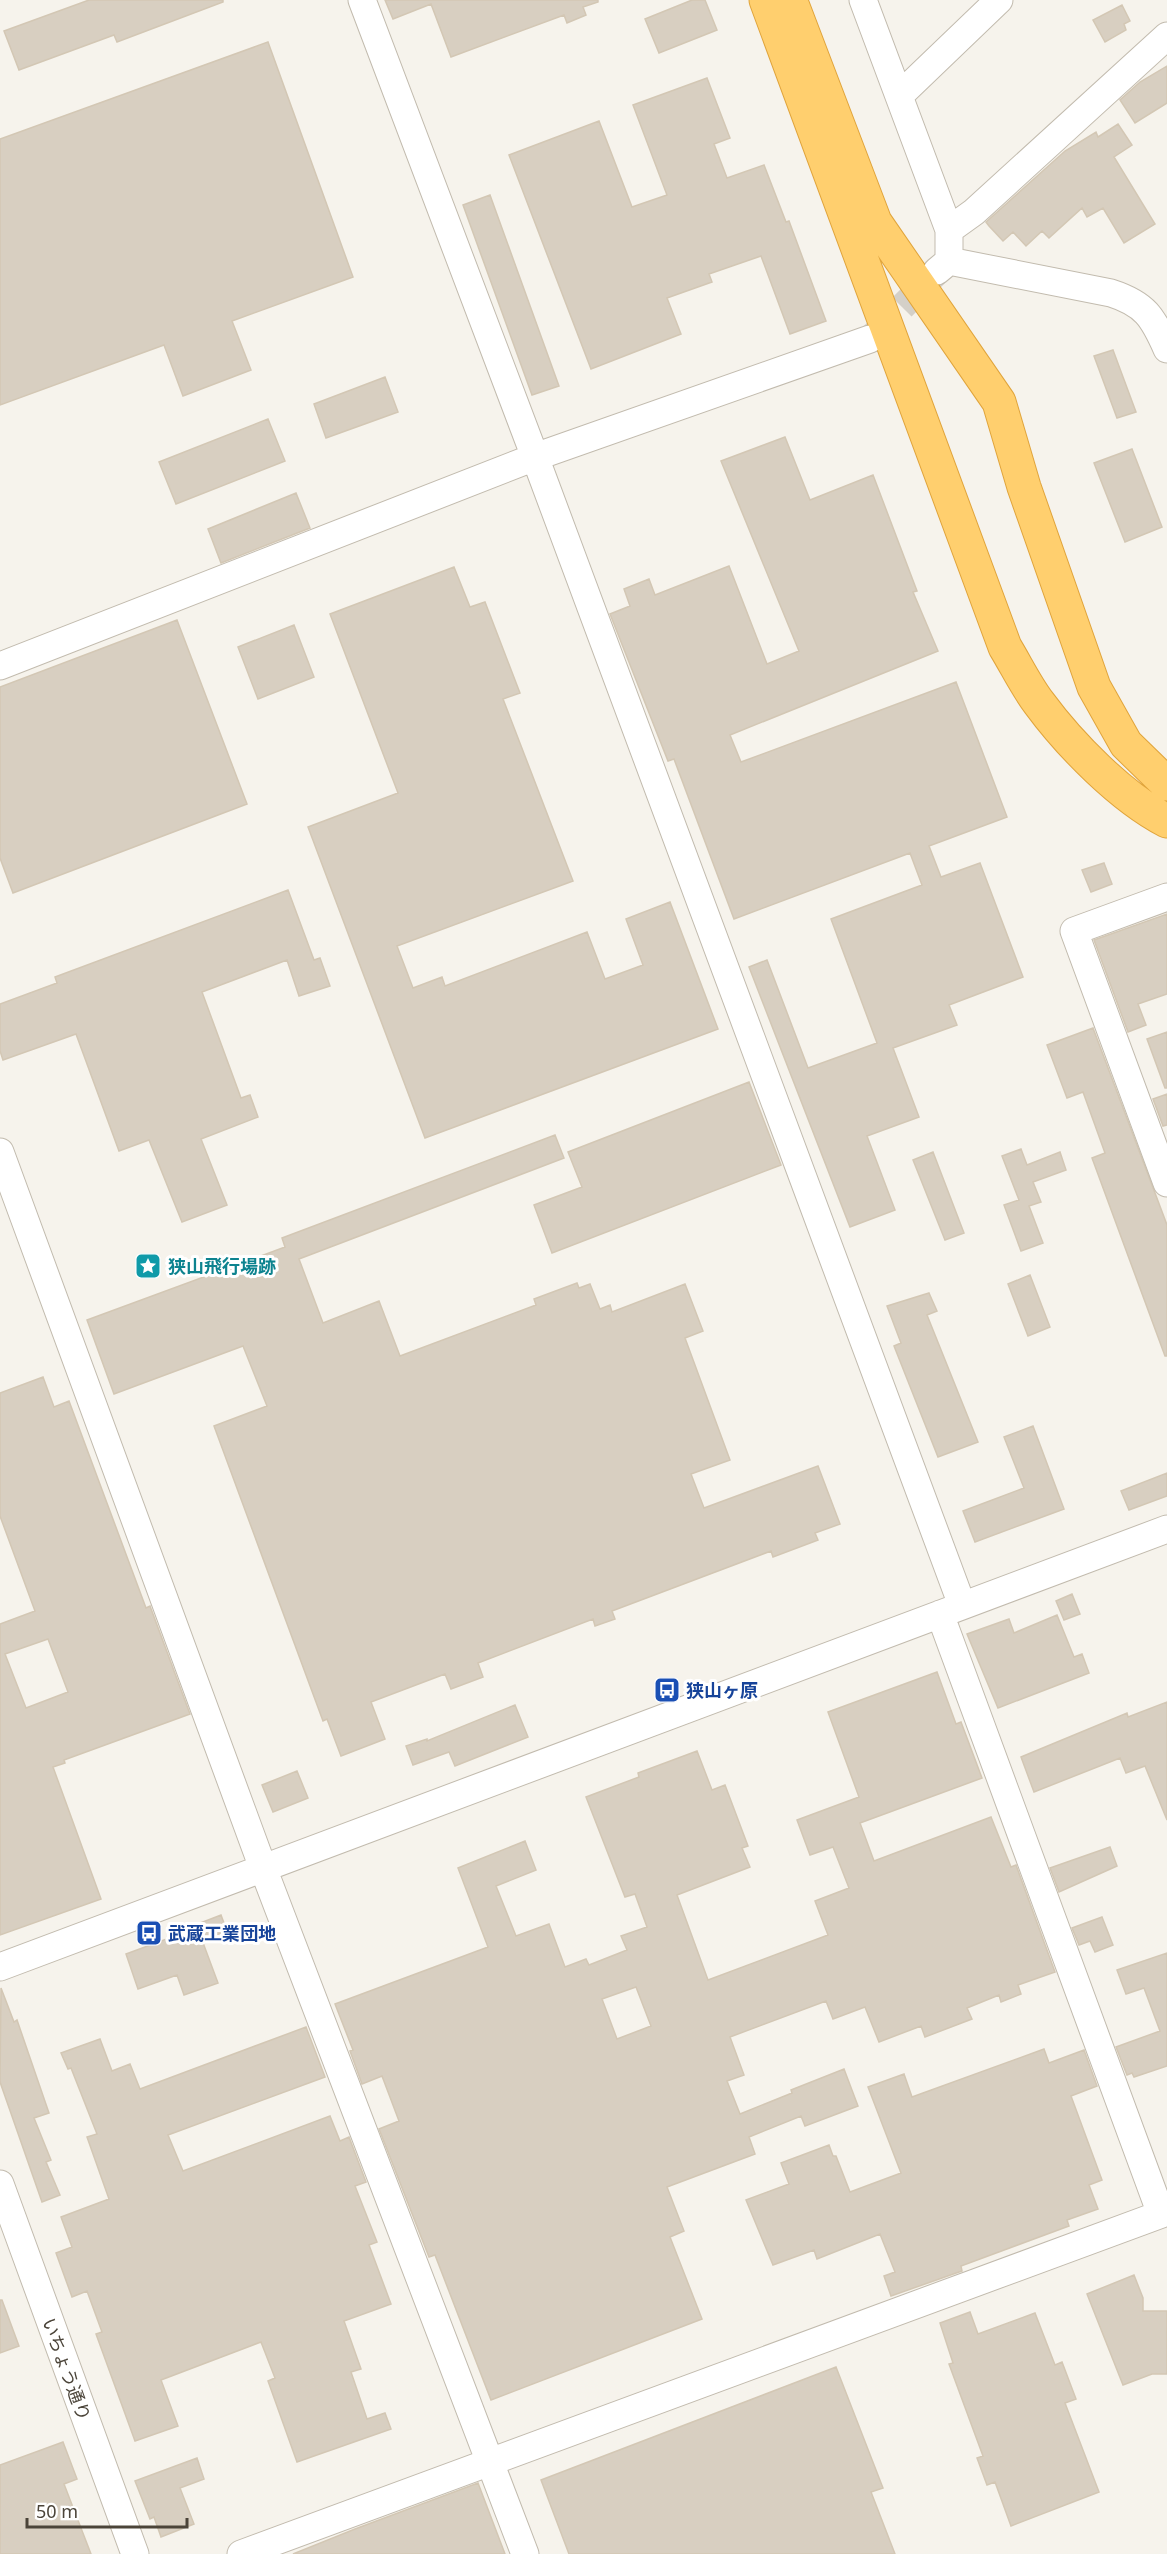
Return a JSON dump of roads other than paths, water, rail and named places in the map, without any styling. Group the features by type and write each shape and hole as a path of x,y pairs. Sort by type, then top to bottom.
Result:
{"highway":[{"path":"766,0 1005,647 1039,703 1094,766 1147,811 1167,821"},
{"path":"790,0 875,222 999,402 1024,487 1094,687 1126,744 1167,784"}],"street":[{"path":"241,2554 490,2464 1164,2213 951,1610 535,457 362,0"},
{"path":"863,0 949,230 943,266 1111,293 1130,299 1144,308 1153,319 1167,349"},
{"path":"899,96 999,0"},
{"path":"949,230 974,212 1167,36"},
{"path":"0,666 535,457 870,339"},
{"path":"1167,897 1074,931 1167,1184"},
{"path":"0,1152 263,1868 525,2554"},
{"path":"0,1966 1167,1529"},
{"name":"いちょう通り","path":"0,2184 135,2554"}],"tunnel":[{"path":"873,336 935,274"}],"place":[{"name":"狭山飛行場跡","path":"148,1266"},
{"name":"狭山ヶ原","path":"667,1690"},
{"name":"武蔵工業団地","path":"149,1933"}]}
